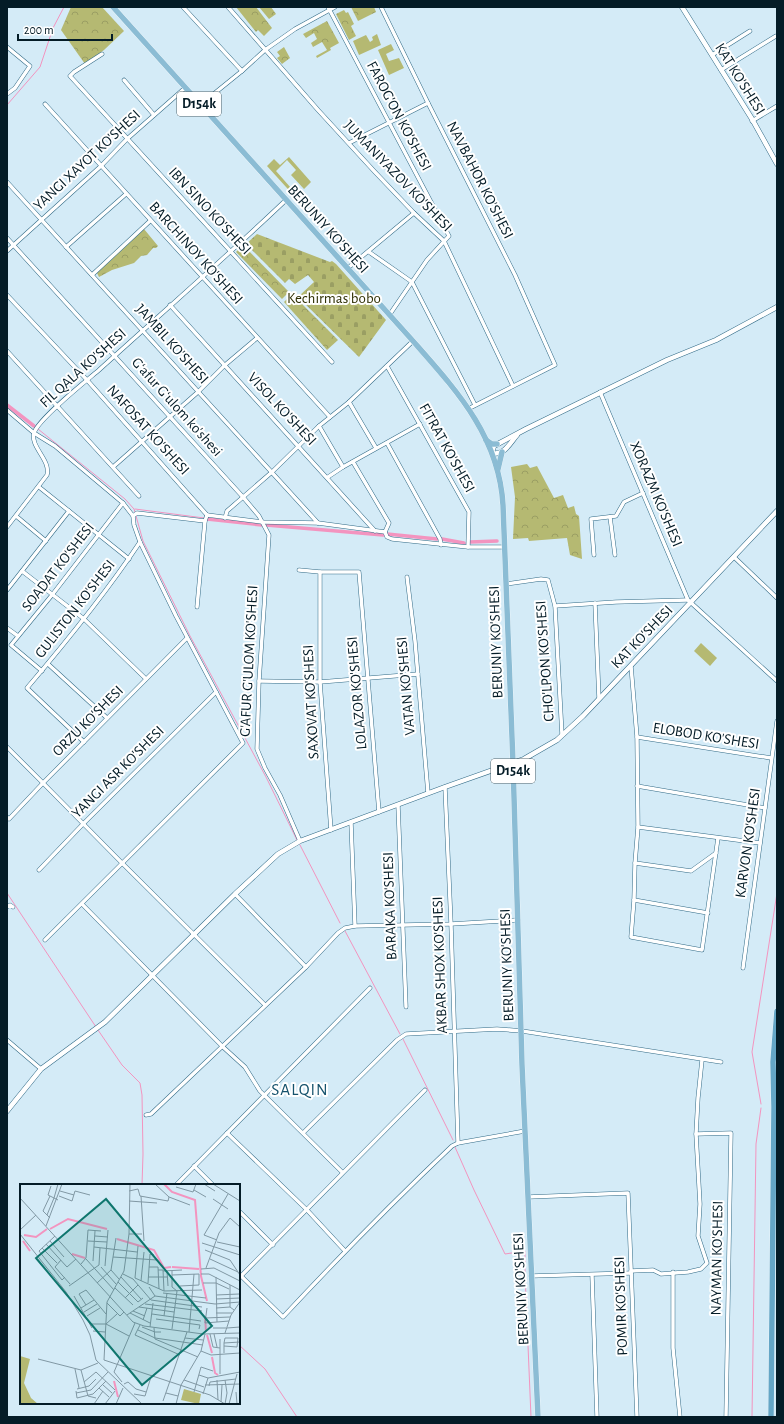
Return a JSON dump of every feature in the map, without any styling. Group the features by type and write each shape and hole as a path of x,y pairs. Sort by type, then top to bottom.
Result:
{"highway":[{"path":"771,1417 774,1107 773,1062 777,1011"}],"main road":[{"name":"BERUNIY KO'SHESI","path":"113,7 390,314 447,380 468,409 486,439 498,470 502,486 525,1131 538,1417"},
{"path":"486,439 492,444 497,444"},
{"path":"498,470 502,452"}],"street":[{"path":"182,7 242,71"},
{"name":"JUMANIYAZOV KO'SHESI","path":"228,7 349,143 414,213 444,241 512,386"},
{"path":"200,105 265,50 295,29 328,9 335,7"},
{"name":"NAVBAHOR KO'SHESI","path":"381,7 515,275 555,365 512,386"},
{"name":"KAT KO'SHESI","path":"685,8 777,164"},
{"name":"FAROG'ON KO'SHESI","path":"328,9 449,236 444,241"},
{"path":"712,56 750,31"},
{"path":"721,70 776,36"},
{"path":"7,47 30,66 15,88 7,94"},
{"name":"IBN SINO KO'SHESI","path":"102,54 70,76 332,362"},
{"path":"124,80 154,115"},
{"name":"YANGI XAYOT KO'SHESI","path":"7,251 40,219 101,166 127,139 185,88"},
{"path":"349,143 428,103"},
{"name":"BARCHINOY KO'SHESI","path":"45,104 330,417"},
{"path":"752,121 777,106"},
{"name":"JAMBIL KO'SHESI","path":"7,182 318,523"},
{"path":"66,247 126,194"},
{"name":"FIL QALA KO'SHESI","path":"34,433 37,427 58,406 286,200"},
{"path":"348,268 414,213"},
{"path":"92,275 150,221"},
{"name":"Gʻafur Gʻulom ko'shesi","path":"7,238 243,498 259,516 262,522"},
{"path":"390,314 427,260 444,241"},
{"path":"368,252 412,282 475,405"},
{"name":"NAFOSAT KO'SHESI","path":"7,295 87,380 206,515"},
{"name":"VISOL KO'SHESI","path":"170,305 376,530"},
{"path":"518,434 502,452 498,454 492,452 494,446 526,429 667,360 716,340 777,307"},
{"path":"113,466 169,418 225,365 257,338"},
{"path":"225,518 227,511 272,472 319,426 349,402 414,341"},
{"path":"7,351 139,496"},
{"name":"FITRAT KO'SHESI","path":"387,366 469,512 468,547"},
{"path":"468,409 512,386"},
{"name":"XORAZM KO'SHESI","path":"600,392 689,601"},
{"path":"349,402 376,448"},
{"path":"7,410 34,433 55,446 124,502 133,516 134,525 140,542 187,638 243,743 45,940"},
{"path":"328,477 420,424"},
{"path":"319,426 343,467"},
{"path":"7,527 9,521 16,516 39,488 48,472 48,466 35,442 34,433"},
{"path":"387,442 440,539 441,545"},
{"path":"353,462 389,523 385,532 386,537 441,545 504,547"},
{"path":"39,488 129,559"},
{"path":"594,555 591,519 616,516 624,502 643,493"},
{"name":"SOADAT KO'SHESI","path":"42,670 10,645 52,595 124,502"},
{"path":"7,590 69,511"},
{"name":"KAT KO'SHESI","path":"7,1111 41,1069 102,1024 278,854 300,841 513,763 543,749 562,735 631,666 689,601 734,557 777,511"},
{"path":"133,516 137,513 205,521"},
{"path":"197,607 206,515 262,522 318,523 385,532"},
{"path":"16,516 46,541"},
{"path":"610,517 615,554"},
{"name":"G'AFUR G'ULOM KO'SHESI","path":"262,522 269,535 259,681 257,749 265,768 280,795 300,841"},
{"name":"GULISTON KO'SHESI","path":"84,742 27,688 84,620 140,542"},
{"path":"734,557 777,598"},
{"path":"299,570 320,572"},
{"path":"22,571 84,620 146,679"},
{"name":"LOLAZOR KO'SHESI","path":"320,572 359,572 379,812"},
{"name":"SAXOVAT KO'SHESI","path":"320,572 320,682 331,830"},
{"name":"VATAN KO'SHESI","path":"407,577 418,674 428,793"},
{"name":"CHO'LPON KO'SHESI","path":"506,584 541,579 548,580 555,606 562,735"},
{"path":"555,606 595,603 689,601 777,681"},
{"path":"595,603 599,699"},
{"path":"7,628 18,636"},
{"name":"ORZU KO'SHESI","path":"7,817 9,819 43,782 187,638"},
{"path":"48,664 107,718"},
{"path":"631,666 637,737 638,827 631,937 702,950 718,838"},
{"path":"259,681 320,682 418,674"},
{"name":"YANGI ASR KO'SHESI","path":"39,870 83,824 216,692"},
{"name":"KARVON KO'SHESI","path":"743,968 777,722"},
{"name":"ELOBOD KO'SHESI","path":"637,737 771,758"},
{"path":"7,747 122,864 265,1005"},
{"path":"637,786 765,808"},
{"name":"AKBAR SHOX KO'SHESI","path":"445,787 458,1143"},
{"name":"BARAKA KO'SHESI","path":"398,805 404,925 406,1007"},
{"path":"351,822 355,926"},
{"path":"638,827 760,843"},
{"path":"635,863 691,871 716,853"},
{"path":"235,894 306,967"},
{"path":"634,900 708,912"},
{"path":"82,904 244,1066 260,1091 342,1172"},
{"path":"7,907 13,907"},
{"path":"146,1115 151,1114 306,967 338,933 345,928 355,926 451,924 518,920"},
{"path":"177,1184 370,988"},
{"path":"303,1133 397,1040 406,1034 497,1030 522,1031 720,1062"},
{"path":"7,1040 41,1069"},
{"path":"531,1276 592,1275 652,1270 661,1274 688,1272 701,1269 707,1263 698,1236 700,1204 696,1134 702,1060"},
{"path":"424,1090 342,1172 273,1245 240,1275 283,1317 344,1251 452,1146 458,1143 525,1131"},
{"path":"227,1133 307,1210 344,1251"},
{"name":"NAYMAN KO'SHESI","path":"696,1134 731,1133 726,1417"},
{"path":"194,1166 212,1184"},
{"name":"POMIR KO'SHESI","path":"528,1197 628,1193 637,1417"},
{"path":"240,1212 273,1245"},
{"path":"673,1272 673,1348 680,1417"},
{"path":"592,1275 597,1417"}],"green space":[{"path":"71,7 102,7 124,31 104,50 85,64 61,30"},
{"path":"236,7 256,7 272,28 264,36 258,30 256,32"},
{"path":"259,7 271,7 276,14 269,19"},
{"path":"351,7 374,7 376,12 358,21"},
{"path":"344,10 346,13 348,12 354,24 351,26 356,36 349,40 336,14"},
{"path":"327,21 339,43 330,48 331,50 317,58 316,56 327,50 322,42 313,47 311,43 317,39 314,33 306,38 303,34"},
{"path":"377,34 381,45 359,55 353,41 366,35 370,42 373,40 372,37"},
{"path":"391,44 394,50 386,54 389,61 399,58 404,68 389,75 378,50"},
{"path":"284,47 290,58 282,64 277,58 280,56 277,52"},
{"path":"289,157 311,182 304,189 291,175 296,170 287,160 276,171 298,196 296,198 267,166 274,159 280,165"},
{"path":"144,229 158,246 153,248 147,255 141,256 134,263 112,270 99,277 97,273"},
{"name":"Kechirmas bobo","path":"257,234 330,262 332,261 386,320 359,357 298,297 314,282 308,275 295,284 289,279 285,283 246,244"},
{"path":"243,245 289,292 282,299 236,252"},
{"path":"292,294 338,340 327,350 284,302"},
{"path":"527,464 530,468 537,466 554,498 563,495 568,508 574,506 576,514 579,516 582,559 570,555 567,538 529,541 528,538 513,539 515,497 511,467"},
{"path":"701,643 717,658 710,666 694,651"}],"waterway":[{"path":"7,105 40,67 53,28 64,7"},
{"path":"7,405 34,426"},
{"path":"38,429 125,499 135,512"},
{"path":"135,509 204,518"},
{"path":"136,516 143,541 190,636 266,777 297,840"},
{"path":"207,519 262,525"},
{"path":"266,525 383,535"},
{"path":"387,534 437,539"},
{"path":"442,539 464,543"},
{"path":"470,542 497,541"},
{"path":"300,845 340,923"},
{"path":"7,893 96,1027"},
{"path":"761,1104 752,1052 777,893"},
{"path":"345,931 400,1034"},
{"path":"98,1030 122,1065 140,1083 142,1095 142,1184"},
{"path":"403,1039 453,1140"},
{"path":"752,1417 756,1144 761,1108"},
{"path":"455,1147 505,1254 525,1251 531,1417"},
{"path":"240,1346 265,1369 297,1417"}],"district":[{"name":"SALQIN","path":"300,1089"}]}
